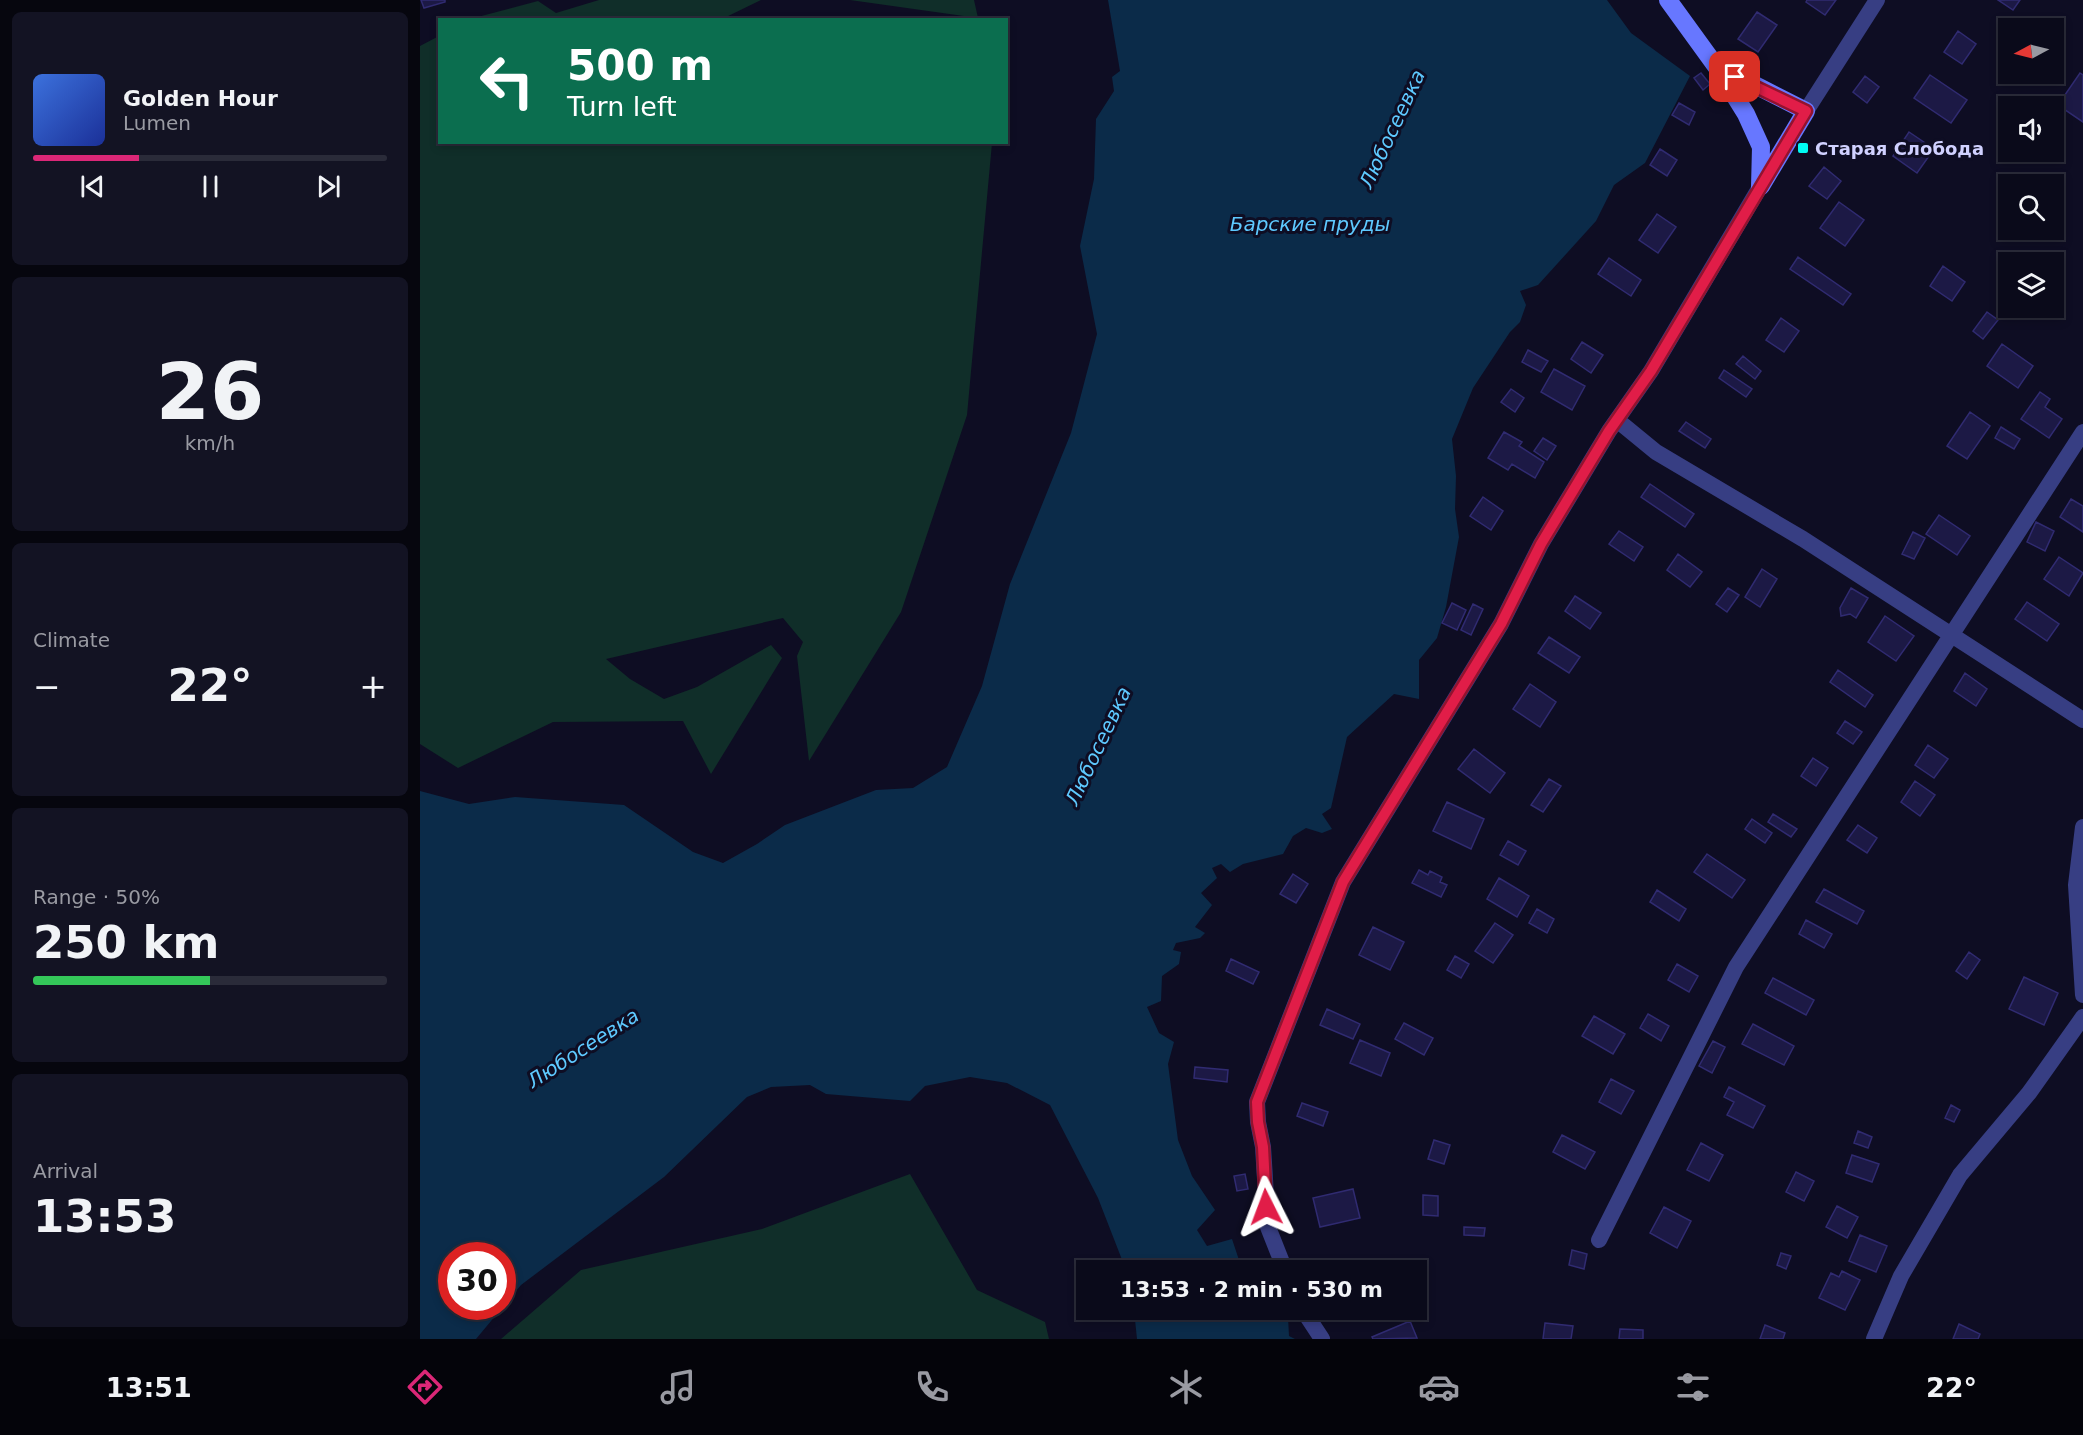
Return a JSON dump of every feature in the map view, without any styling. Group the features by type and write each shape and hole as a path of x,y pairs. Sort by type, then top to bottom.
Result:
{"street":[{"path":"1668,0 1718,69 1746,114 1761,147 1760,187"},
{"path":"1281,1260 1268,1227 1263,1147 1257,1102 1343,882 1501,624 1541,544 1617,420 1651,371 1806,111 1877,0"},
{"path":"1718,69 1806,111"},
{"path":"1761,147 1784,148"},
{"path":"1617,420 1656,452 1803,538 2083,720"},
{"path":"1599,1240 1736,967 2083,432"},
{"path":"2083,827 2076,885 2083,995"},
{"path":"1874,1339 1901,1276 1960,1175 2029,1093 2083,1017"},
{"path":"1310,1320 1322,1339"}],"green space":[{"path":"599,0 761,0 724,18 474,18 538,1 556,13"},
{"path":"850,0 974,0 978,18"},
{"path":"438,37 438,144 992,144 967,415 901,612 809,761 797,656 803,642 783,618 606,659 630,679 664,699 697,687 771,645 782,658 711,774 683,721 553,722 458,768 420,744 420,46"},
{"path":"910,1174 977,1290 1045,1322 1049,1339 501,1339 581,1270 762,1229"}],"water":[{"name":"Барские пруды","path":"1108,0 1607,0 1631,33 1690,76 1645,163 1614,185 1596,221 1538,285 1520,291 1526,305 1520,322 1510,332 1473,388 1452,439 1456,476 1455,509 1459,537 1446,607 1437,638 1419,660 1419,699 1394,694 1347,737 1331,808 1322,814 1332,829 1322,833 1306,828 1293,836 1283,854 1243,864 1230,872 1221,864 1212,868 1217,878 1201,893 1212,905 1195,927 1205,933 1200,938 1176,943 1173,950 1181,952 1179,964 1162,976 1161,1001 1147,1007 1159,1033 1174,1042 1168,1064 1178,1140 1192,1176 1215,1210 1197,1230 1207,1246 1232,1239 1239,1260 1122,1260 1098,1198 1050,1105 1007,1083 970,1077 925,1086 910,1101 826,1094 810,1085 771,1087 747,1097 664,1177 516,1291 516,1242 438,1242 438,1320 492,1320 476,1339 420,1339 420,791 469,804 515,797 624,805 693,852 723,863 785,825 876,790 913,788 947,767 982,686 1010,584 1071,433 1097,334 1080,246 1094,179 1096,119 1114,91 1112,77 1120,71"},
{"path":"1135,1320 1288,1320 1289,1336 1295,1339 1137,1339"}],"building":[{"path":"421,0 445,0 445,2 424,8"},
{"path":"1807,0 1836,0 1825,15 1806,2"},
{"path":"1998,0 2020,0 2013,10"},
{"path":"1757,12 1777,25 1758,52 1738,39"},
{"path":"1958,31 1976,44 1962,64 1944,52"},
{"path":"1701,73 1710,84 1703,90 1694,78"},
{"path":"2080,73 2083,75 2083,122 2064,109 2064,96"},
{"path":"1930,75 1967,100 1951,123 1914,98"},
{"path":"1865,76 1879,87 1867,103 1853,92"},
{"path":"1679,103 1695,112 1689,125 1672,115"},
{"path":"1909,132 1934,149 1917,173 1893,156"},
{"path":"1660,149 1677,160 1667,176 1650,165"},
{"path":"1824,167 1841,181 1827,199 1809,186"},
{"path":"1839,202 1864,220 1845,246 1820,228"},
{"path":"1657,214 1676,227 1658,253 1639,240"},
{"path":"1798,257 1851,294 1843,305 1790,269"},
{"path":"1609,258 1641,280 1631,296 1598,274"},
{"path":"1943,266 1965,282 1952,301 1930,286"},
{"path":"1987,312 1998,320 1983,339 1973,331"},
{"path":"1781,318 1799,331 1784,352 1766,340"},
{"path":"1582,342 1603,355 1591,373 1571,359"},
{"path":"2002,344 2033,366 2018,388 1987,366"},
{"path":"1528,350 1548,361 1541,372 1522,362"},
{"path":"1743,356 1761,371 1755,379 1736,364"},
{"path":"1554,369 1585,386 1572,410 1541,392"},
{"path":"1724,370 1752,389 1746,397 1719,378"},
{"path":"1511,389 1524,398 1515,412 1501,402"},
{"path":"2040,392 2050,399 2045,407 2062,419 2049,438 2021,419"},
{"path":"1970,412 1990,426 1967,459 1947,446"},
{"path":"1686,422 1711,439 1705,448 1679,431"},
{"path":"2001,427 2020,439 2014,449 1995,438"},
{"path":"1504,432 1522,442 1519,446 1544,462 1535,478 1512,464 1508,470 1488,458"},
{"path":"1543,438 1556,446 1547,460 1534,451"},
{"path":"1650,484 1694,514 1685,527 1641,497"},
{"path":"1483,497 1503,511 1491,530 1470,516"},
{"path":"2071,499 2083,506 2083,532 2060,517"},
{"path":"1939,515 1970,536 1957,555 1926,534"},
{"path":"2036,522 2054,531 2045,551 2027,542"},
{"path":"1619,531 1643,547 1634,561 1609,544"},
{"path":"1913,532 1925,538 1914,559 1902,554"},
{"path":"1678,554 1702,572 1690,587 1667,570"},
{"path":"2059,557 2083,573 2069,596 2044,579"},
{"path":"1762,569 1777,579 1760,607 1745,597"},
{"path":"1728,588 1739,595 1727,612 1716,604"},
{"path":"1851,588 1868,598 1856,618 1850,614 1841,616 1840,608"},
{"path":"1575,596 1601,613 1590,629 1565,611"},
{"path":"2027,602 2059,624 2047,641 2015,619"},
{"path":"1452,603 1466,610 1457,630 1442,623"},
{"path":"1473,604 1483,609 1471,635 1461,630"},
{"path":"1885,616 1914,636 1896,661 1868,642"},
{"path":"1549,637 1580,657 1569,673 1538,653"},
{"path":"1838,670 1873,695 1865,707 1830,682"},
{"path":"1965,673 1987,689 1976,706 1954,691"},
{"path":"1530,684 1556,702 1540,727 1513,709"},
{"path":"1845,721 1862,732 1853,744 1837,733"},
{"path":"1928,745 1948,759 1934,778 1915,765"},
{"path":"1474,749 1505,773 1490,793 1458,769"},
{"path":"1813,758 1828,768 1816,786 1801,776"},
{"path":"1549,779 1561,786 1543,812 1531,805"},
{"path":"1915,781 1935,795 1920,816 1901,802"},
{"path":"1447,802 1484,819 1471,849 1433,831"},
{"path":"1773,814 1797,829 1791,837 1768,822"},
{"path":"1752,819 1772,833 1765,843 1745,829"},
{"path":"1858,825 1877,838 1867,853 1847,840"},
{"path":"1508,841 1526,851 1518,865 1500,855"},
{"path":"1707,854 1745,880 1732,898 1694,872"},
{"path":"1419,870 1428,875 1430,871 1442,877 1440,882 1447,885 1441,897 1412,883"},
{"path":"1293,874 1308,884 1296,903 1280,894"},
{"path":"1499,878 1529,896 1517,917 1487,899"},
{"path":"1824,889 1864,911 1857,924 1816,902"},
{"path":"1657,890 1686,909 1679,921 1650,902"},
{"path":"1537,909 1554,919 1547,933 1529,923"},
{"path":"1806,920 1832,934 1824,948 1799,934"},
{"path":"1495,923 1513,935 1493,963 1475,951"},
{"path":"1373,927 1404,942 1390,970 1359,955"},
{"path":"1969,952 1980,960 1967,979 1956,971"},
{"path":"1455,956 1469,964 1461,978 1447,970"},
{"path":"1231,959 1259,972 1253,984 1226,971"},
{"path":"1677,964 1698,976 1689,992 1668,980"},
{"path":"2024,977 2058,993 2044,1025 2009,1009"},
{"path":"1773,978 1814,1000 1806,1015 1765,993"},
{"path":"1327,1009 1360,1024 1353,1039 1320,1025"},
{"path":"1648,1014 1669,1026 1661,1041 1640,1028"},
{"path":"1594,1016 1625,1034 1613,1054 1582,1036"},
{"path":"1404,1023 1433,1038 1424,1055 1395,1039"},
{"path":"1753,1024 1794,1046 1784,1065 1742,1044"},
{"path":"1360,1040 1390,1053 1381,1076 1350,1063"},
{"path":"1713,1041 1725,1047 1712,1073 1699,1066"},
{"path":"1195,1067 1228,1070 1227,1082 1194,1078"},
{"path":"1611,1079 1634,1091 1621,1114 1599,1102"},
{"path":"1729,1087 1765,1106 1753,1128 1727,1115 1734,1102 1724,1097"},
{"path":"1302,1103 1328,1112 1323,1126 1297,1116"},
{"path":"1951,1105 1960,1110 1954,1122 1945,1118"},
{"path":"1858,1131 1872,1137 1868,1148 1854,1143"},
{"path":"1562,1135 1595,1152 1585,1169 1553,1152"},
{"path":"1434,1140 1450,1145 1444,1164 1428,1159"},
{"path":"1701,1143 1723,1155 1709,1181 1687,1170"},
{"path":"1852,1155 1879,1164 1872,1182 1846,1173"},
{"path":"1796,1172 1814,1181 1804,1201 1786,1192"},
{"path":"1245,1174 1248,1189 1237,1191 1234,1176"},
{"path":"1353,1189 1360,1218 1320,1227 1313,1198"},
{"path":"1423,1195 1438,1196 1438,1216 1423,1215"},
{"path":"1837,1206 1858,1217 1847,1238 1826,1227"},
{"path":"1664,1207 1691,1221 1677,1248 1650,1233"},
{"path":"1464,1227 1485,1228 1484,1236 1464,1235"},
{"path":"1860,1235 1887,1246 1876,1272 1849,1261"},
{"path":"1572,1250 1587,1254 1584,1269 1569,1265"},
{"path":"1781,1253 1791,1256 1786,1269 1777,1265"},
{"path":"1842,1271 1860,1280 1845,1310 1819,1298 1831,1273 1839,1277"},
{"path":"1410,1321 1417,1338 1373,1339 1372,1337"},
{"path":"1545,1323 1573,1326 1571,1339 1543,1339"},
{"path":"1959,1324 1980,1334 1978,1339 1953,1339"},
{"path":"1765,1325 1785,1333 1783,1339 1760,1339"},
{"path":"1620,1329 1643,1330 1643,1339 1619,1339"}],"place":[{"name":"Старая Слобода","path":"1803,148"}],"route":[{"path":"1266,1207 1263,1147 1257,1102 1343,882 1501,624 1541,544 1609,431 1651,371 1806,111 1735,77"}],"water label":[{"name":"Любосеевка","path":"1392,129"},
{"name":"Любосеевка","path":"1098,746"},
{"name":"Любосеевка","path":"583,1048"}]}
